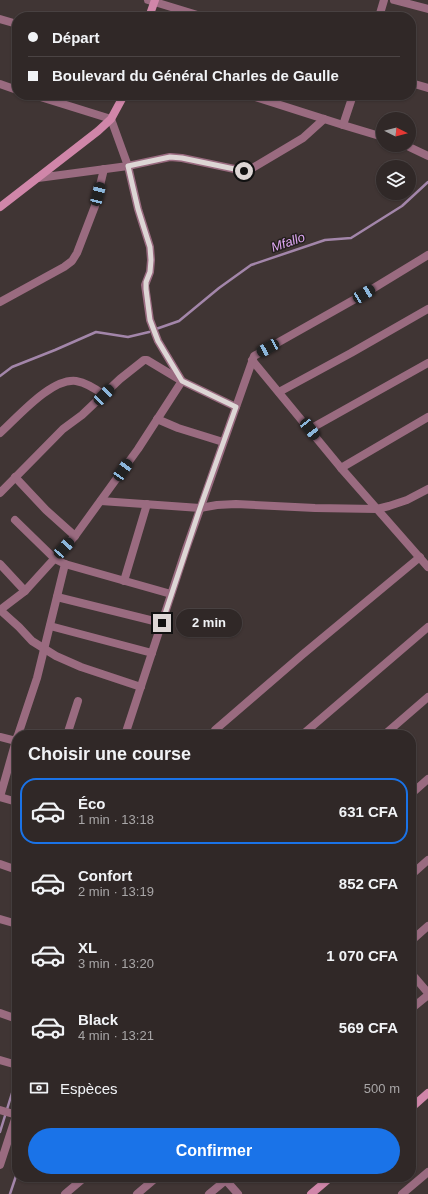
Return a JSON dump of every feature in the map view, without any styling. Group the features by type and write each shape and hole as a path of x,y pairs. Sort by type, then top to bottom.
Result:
{"street":[{"path":"380,12 384,0"},
{"path":"394,0 428,9"},
{"path":"151,12 152,1 188,12"},
{"path":"0,19 12,23"},
{"path":"0,84 12,88"},
{"path":"416,84 428,88"},
{"path":"50,100 111,119"},
{"path":"0,207 86,141 111,119 121,100"},
{"path":"265,100 376,135"},
{"path":"343,125 351,100"},
{"path":"111,119 128,166 138,209 150,247 150,272 145,286 150,320 158,341 182,381"},
{"path":"38,178 128,166 170,157 182,158 238,170 252,169 303,138 324,119"},
{"path":"416,150 428,156"},
{"path":"0,302 64,267 72,261 78,253 95,206 104,169"},
{"path":"127,730 222,442 253,358 428,255"},
{"path":"279,392 428,309"},
{"path":"253,358 341,468 428,567"},
{"path":"0,493 63,429 82,415 120,379 145,360 182,381 236,407"},
{"path":"310,429 428,362"},
{"path":"0,432 38,398 56,385 75,381 85,383 104,395"},
{"path":"141,687 82,667 56,656 32,641 0,610 25,591 75,536 138,449 182,381"},
{"path":"341,468 428,417"},
{"path":"157,419 178,428 222,442"},
{"path":"16,477 46,510 75,536"},
{"path":"101,501 200,508 236,504 377,509 407,500 428,489"},
{"path":"124,581 147,504"},
{"path":"15,520 55,559 65,564 171,594"},
{"path":"215,730 302,655 420,558"},
{"path":"0,564 25,591"},
{"path":"20,730 45,649 65,564"},
{"path":"57,597 162,623"},
{"path":"50,626 152,653"},
{"path":"308,730 428,627"},
{"path":"390,730 428,696"},
{"path":"69,730 78,701"},
{"path":"0,737 12,738"},
{"path":"12,755 0,797 12,801"},
{"path":"416,790 428,779"},
{"path":"416,871 428,860"},
{"path":"0,864 12,868"},
{"path":"0,919 12,923"},
{"path":"416,937 428,926"},
{"path":"416,979 428,994 416,1005"},
{"path":"0,1013 12,1017"},
{"path":"0,1060 12,1064"},
{"path":"416,1104 428,1093"},
{"path":"0,1110 12,1113"},
{"path":"1,1159 12,1128"},
{"path":"402,1194 428,1172"},
{"path":"65,1194 79,1182"},
{"path":"137,1194 151,1182"},
{"path":"209,1194 221,1182"},
{"path":"228,1182 238,1194"},
{"path":"311,1194 325,1182"}],"waterway":[{"name":"Mfallo","path":"156,329 179,321 219,288 251,265 325,240 351,238 402,206 428,182"},
{"name":"Mfallo","path":"0,376 12,367 96,332 128,337 149,332"},
{"path":"0,1132 12,1093"},
{"path":"10,1194 14,1182"}],"route":[{"path":"162,623 222,442 236,407 182,381 158,341 150,320 145,286 150,272 150,247 138,209 128,166 170,157 182,158 244,171"}]}
